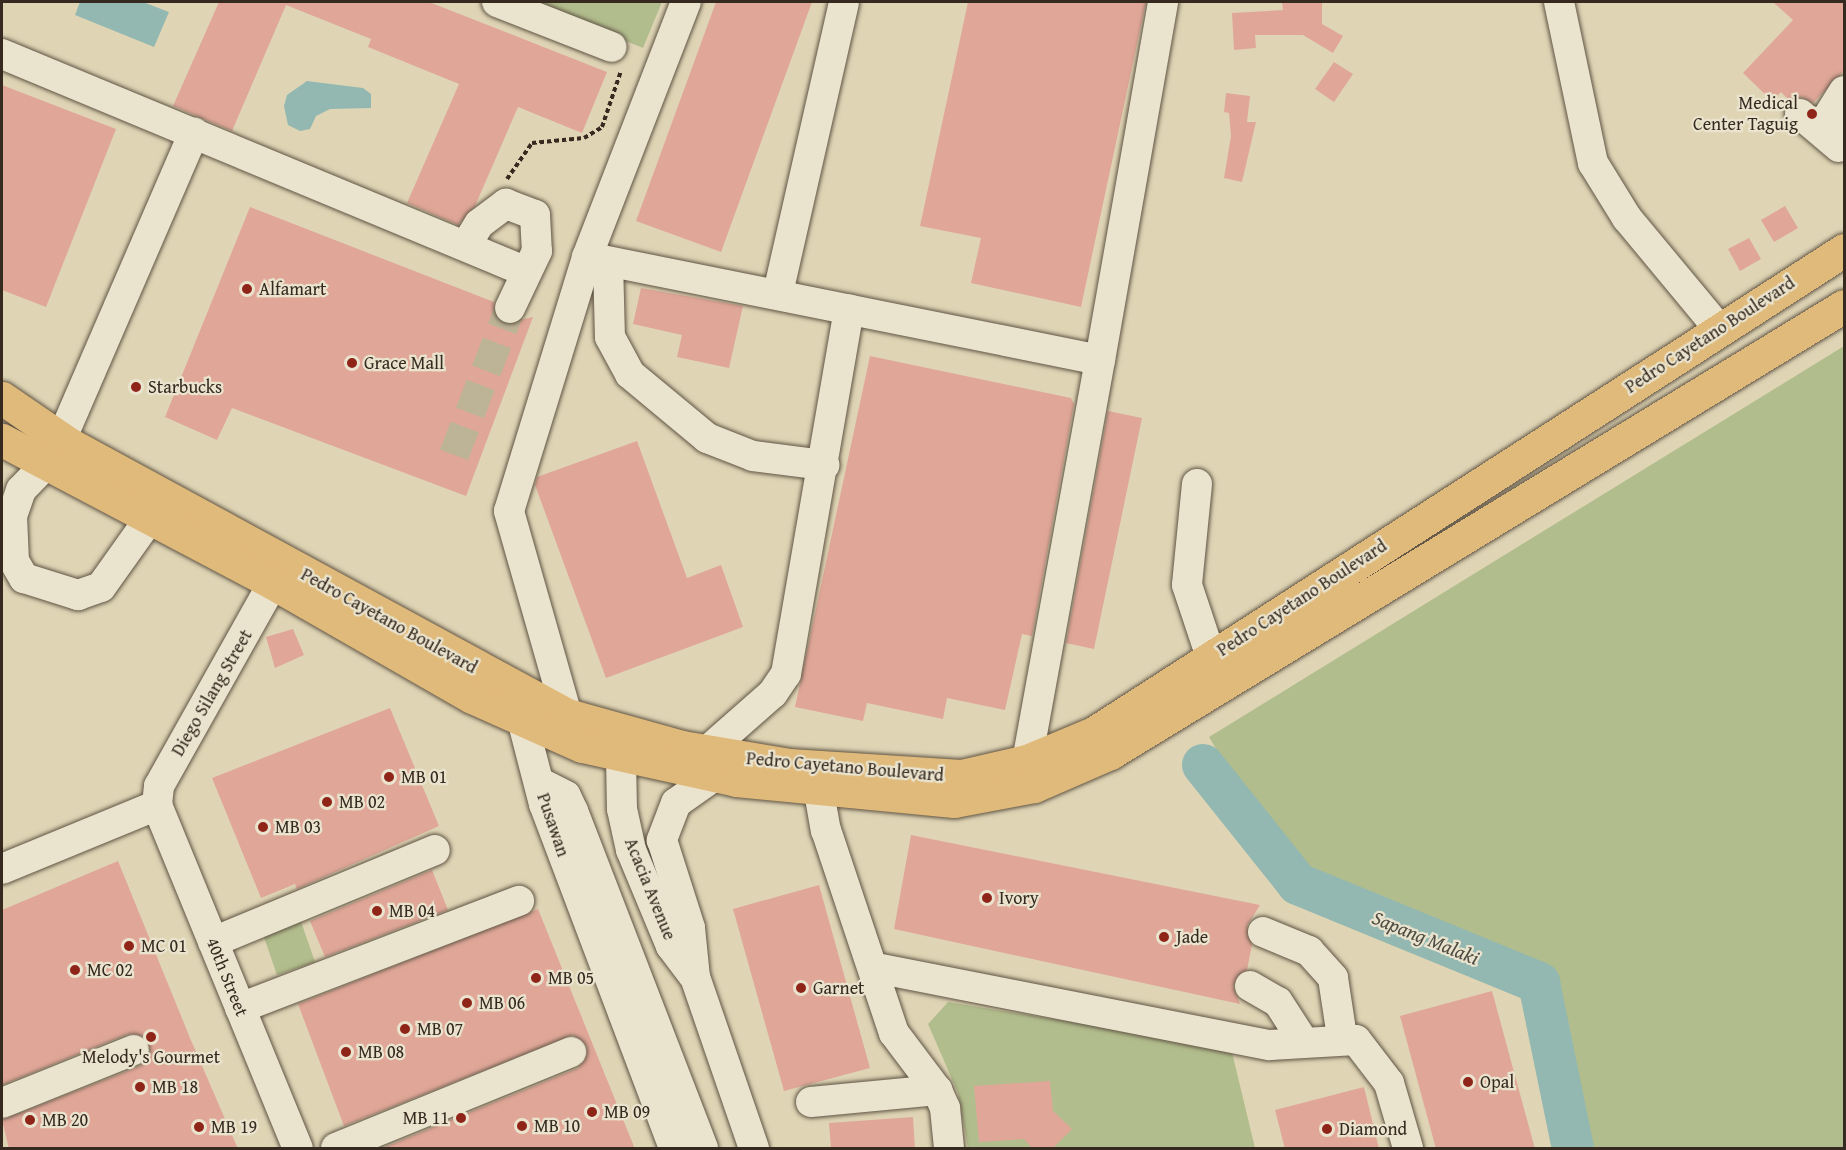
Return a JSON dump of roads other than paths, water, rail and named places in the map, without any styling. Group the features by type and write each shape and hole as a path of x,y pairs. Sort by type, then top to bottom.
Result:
{"main road":[{"name":"Pedro Cayetano Boulevard","path":"2,398 54,451 150,518 273,583 523,723 621,758 917,777 961,776 1027,761 1094,733 1845,250"},
{"name":"Pedro Cayetano Boulevard","path":"2,440 54,451 567,715 710,764 819,792 954,801 1025,788 1084,767 1845,306"}],"street":[{"path":"497,2 612,47"},
{"path":"567,715 509,511 686,2"},
{"path":"778,293 844,2"},
{"path":"1027,761 1163,2"},
{"path":"1559,2 1593,163 1628,218 1719,329"},
{"path":"2,54 527,272"},
{"path":"1845,92 1828,117 1845,143"},
{"path":"1800,114 1845,152"},
{"path":"150,518 117,572 101,587 78,595 24,578 15,561 8,511 54,451 194,133"},
{"path":"466,245 479,224 506,204 534,215 540,233 527,272 510,308"},
{"path":"597,260 778,293 1100,360"},
{"path":"597,260 610,337 630,374 707,438 753,456 824,465"},
{"name":"Acacia Avenue","path":"754,1149 695,977 690,928 665,852 663,828 676,804 773,693 786,674 824,465 849,309"},
{"path":"1197,484 1187,585 1211,657"},
{"name":"Diego Silang Street","path":"157,805 159,786 273,583"},
{"path":"523,723 539,782"},
{"name":"Acacia Avenue","path":"621,758 622,808 631,850 671,946 695,977"},
{"name":"Pusawan","path":"539,782 674,1149"},
{"name":"Pusawan","path":"539,782 566,796 573,811 703,1149"},
{"path":"819,792 826,830 876,968 894,1033 938,1090 945,1108 949,1149"},
{"path":"2,869 157,805"},
{"name":"40th Street","path":"157,805 298,1149"},
{"path":"213,942 435,850"},
{"path":"240,1008 519,901"},
{"path":"1263,932 1309,951 1333,978 1342,1037"},
{"path":"876,968 1269,1045 1342,1037 1356,1040 1389,1083 1408,1149"},
{"path":"1250,986 1278,1002 1303,1041"},
{"path":"2,1103 134,1050"},
{"path":"336,1149 571,1052"},
{"path":"811,1102 938,1090"}],"water":[{"path":"80,2 143,2 169,12 154,47 75,15"},
{"path":"307,81 363,88 371,94 371,108 330,109 316,116 310,129 300,131 288,125 284,106 287,95"}],"waterway":[{"name":"Sapang Malaki","path":"1203,765 1298,884 1539,983 1573,1148"}],"tunnel":[{"path":"454,455 510,308"}],"place":[{"name":"Medical Center Taguig","path":"1812,114"},
{"name":"Alfamart","path":"247,289"},
{"name":"Grace Mall","path":"352,363"},
{"name":"Starbucks","path":"136,387"},
{"name":"MB 01","path":"389,777"},
{"name":"MB 02","path":"327,802"},
{"name":"MB 03","path":"263,827"},
{"name":"Ivory","path":"987,898"},
{"name":"MB 04","path":"377,911"},
{"name":"Jade","path":"1164,937"},
{"name":"MC 01","path":"129,946"},
{"name":"MC 02","path":"75,970"},
{"name":"MB 05","path":"536,978"},
{"name":"Garnet","path":"801,988"},
{"name":"MB 06","path":"467,1003"},
{"name":"MB 07","path":"405,1029"},
{"name":"Melody's Gourmet","path":"151,1037"},
{"name":"MB 08","path":"346,1052"},
{"name":"Opal","path":"1468,1082"},
{"name":"MB 18","path":"140,1087"},
{"name":"MB 09","path":"592,1112"},
{"name":"MB 11","path":"461,1118"},
{"name":"MB 20","path":"30,1120"},
{"name":"MB 10","path":"522,1126"},
{"name":"MB 19","path":"199,1127"},
{"name":"Diamond","path":"1327,1129"}]}
